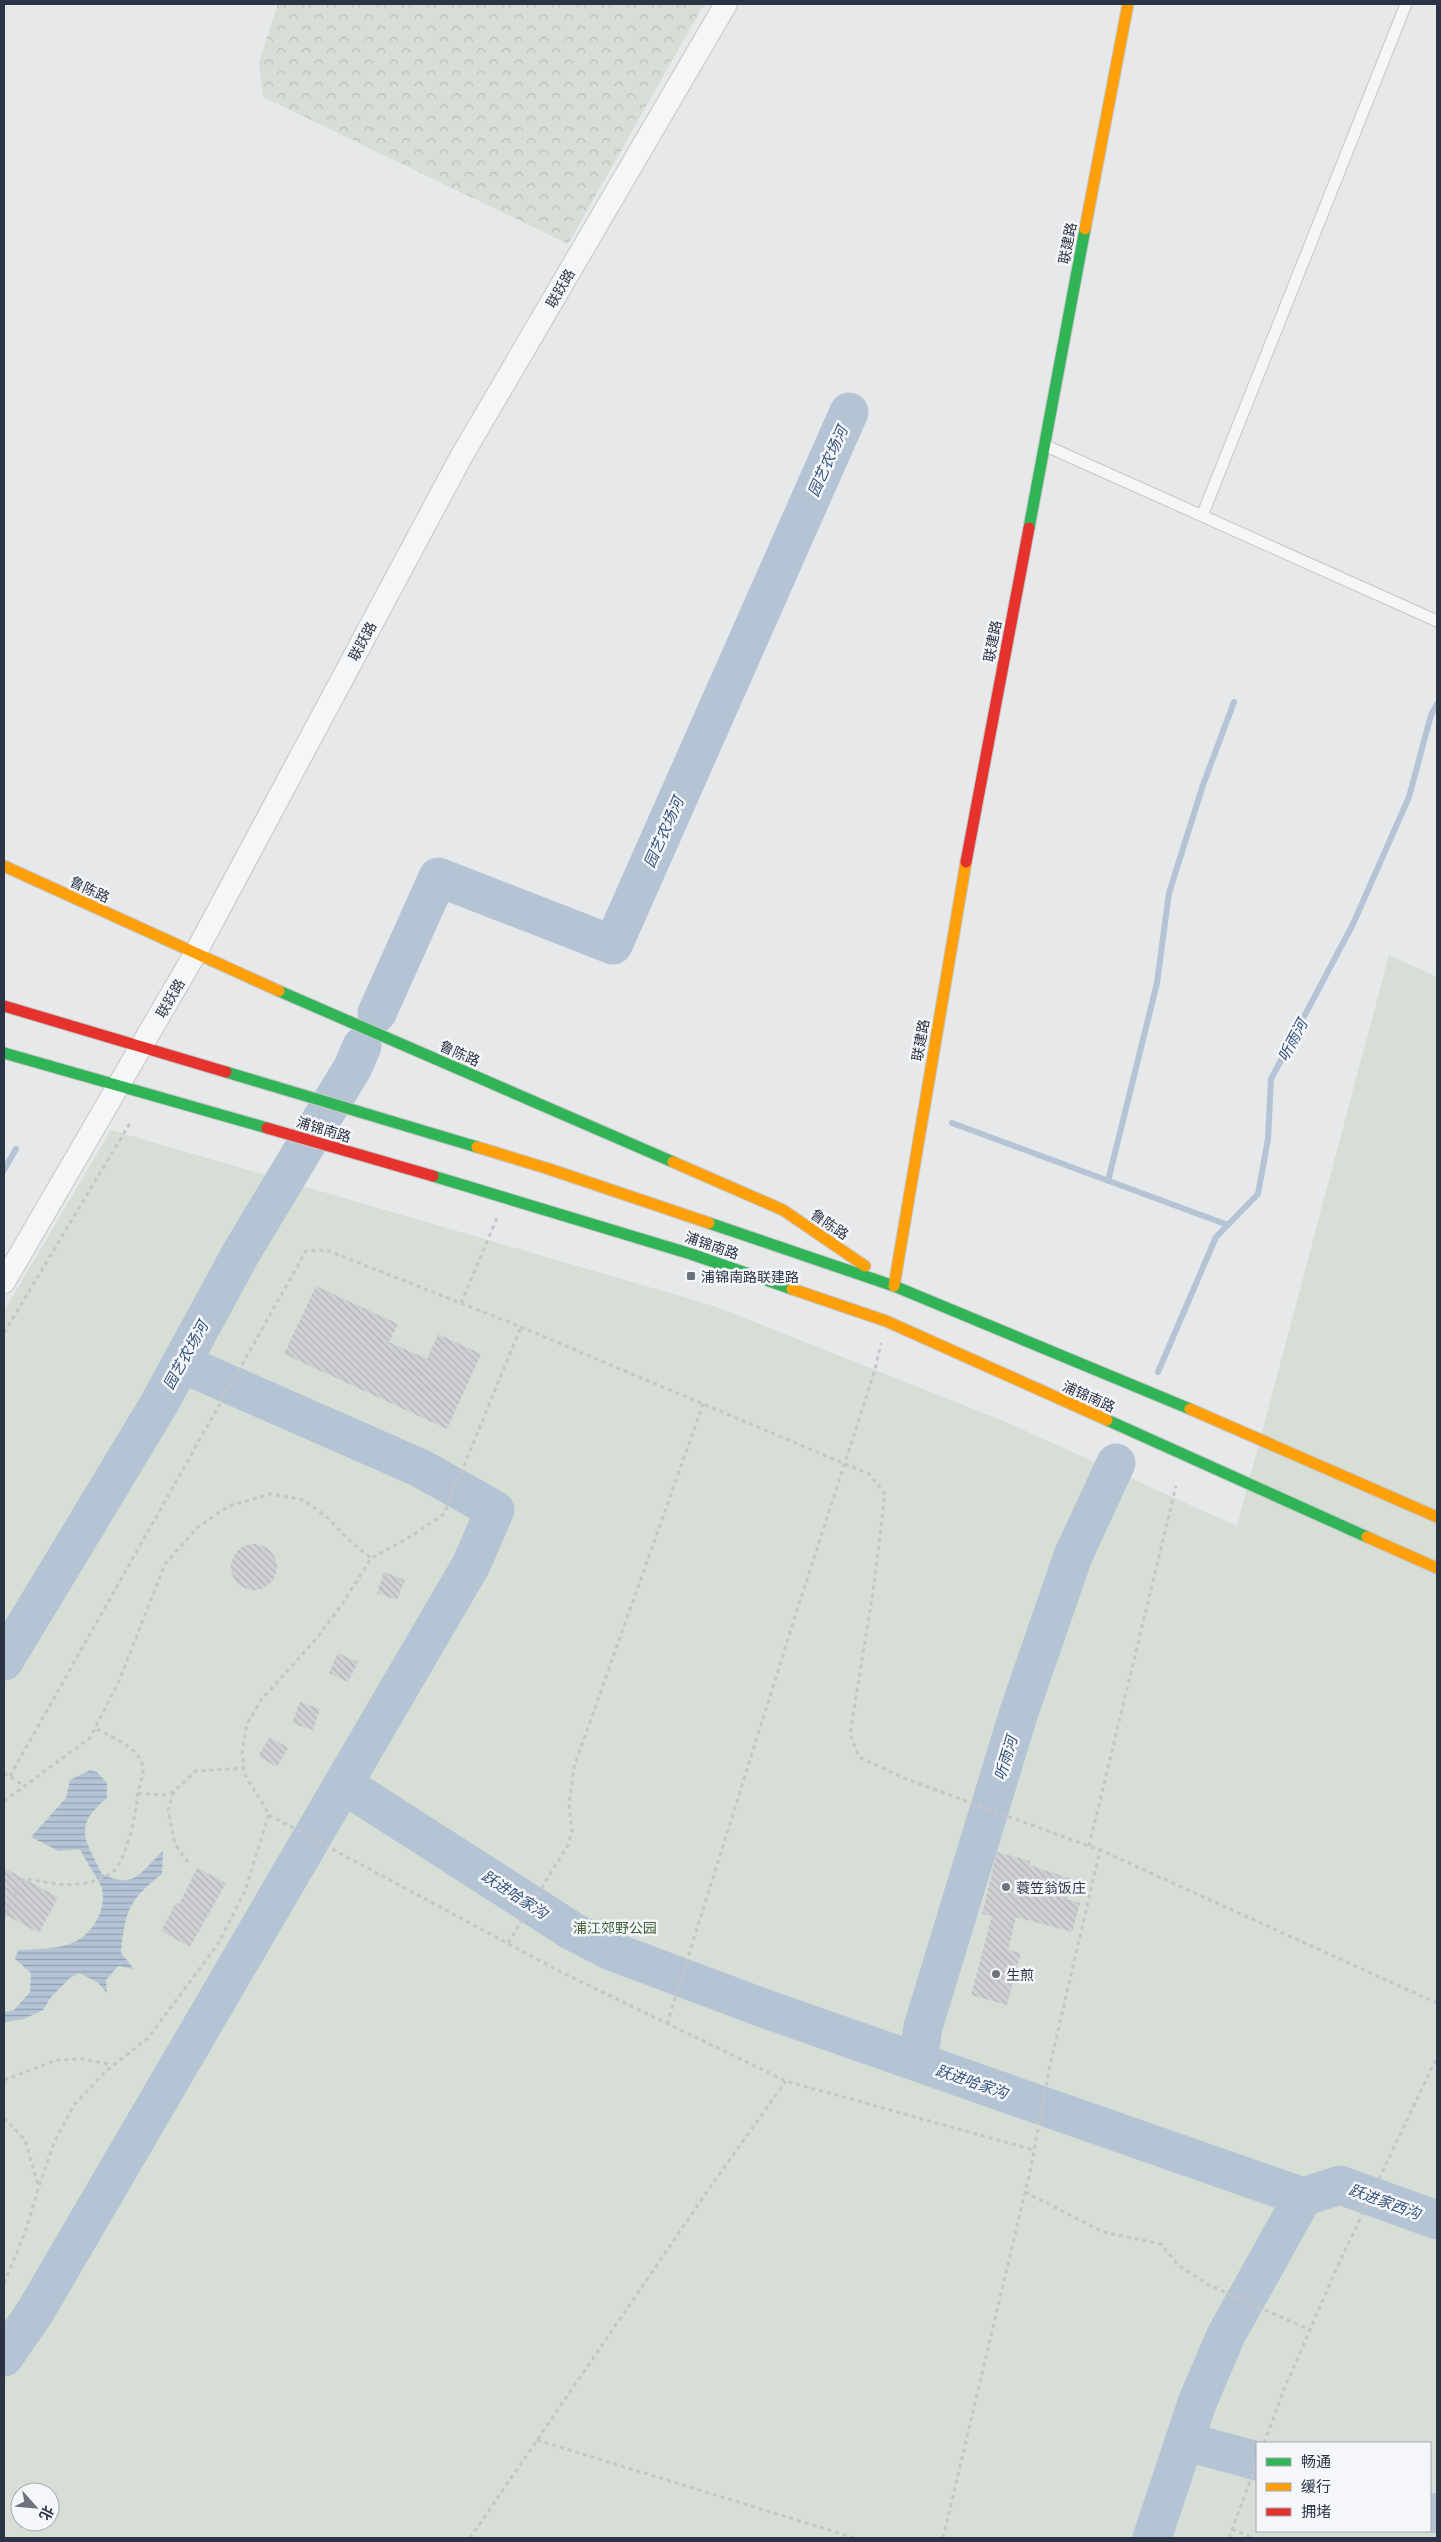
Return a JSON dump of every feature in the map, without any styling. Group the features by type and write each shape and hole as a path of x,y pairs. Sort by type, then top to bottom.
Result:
{"main road":[{"name":"联建路","path":"894,1286 969,844 1128,4"},
{"name":"鲁陈路","path":"4,866 195,954 783,1210 894,1286"},
{"name":"浦锦南路","path":"4,1006 549,1169 894,1286 1281,1447 1437,1517"},
{"name":"浦锦南路","path":"4,1053 506,1197 691,1254 886,1321 1437,1568"}],"street":[{"name":"联跃路","path":"4,1282 195,954 461,457 726,4"}],"lane":[{"path":"1202,516 1406,4"},
{"path":"1044,445 1437,621"}],"path":[{"path":"4,1333 130,1123"},
{"path":"461,1303 506,1197"},
{"path":"10,1776 306,1251 326,1250 522,1327 869,1474 885,1494 873,1592 850,1734 860,1757 906,1779 1100,1850 1437,2002"},
{"path":"667,2024 875,1370 886,1321"},
{"path":"522,1327 470,1447 444,1514 407,1539 371,1558 317,1638 261,1700 247,1724 242,1753 244,1768 246,1775 269,1814 508,1943 667,2024 786,2081 1034,2150"},
{"path":"508,1943 568,1845 572,1831 569,1804 576,1759 703,1404"},
{"path":"1089,1846 1176,1486"},
{"path":"4,1801 90,1738 119,1680 166,1564 198,1526 230,1506 271,1494 304,1500 330,1519 348,1540 371,1558"},
{"path":"4,1918 22,1880 28,1879 72,1886 92,1882 112,1873 127,1843 136,1815 138,1793 144,1774 141,1760 127,1746 95,1728"},
{"path":"138,1793 164,1795 174,1791 196,1771 244,1768"},
{"path":"4,1773 25,1786"},
{"path":"174,1791 168,1810 175,1844 188,1862"},
{"path":"4,2283 25,2233 54,2143 74,2105 113,2065 148,2038 218,1944 245,1891 269,1814"},
{"path":"943,2538 1034,2150 1049,2070 1100,1850"},
{"path":"1264,2442 1310,2330 1437,2056"},
{"path":"4,2080 57,2060 83,2059 113,2065"},
{"path":"470,2538 713,2182 786,2081"},
{"path":"4,2118 25,2140 39,2186"},
{"path":"1024,2192 1103,2232 1161,2244 1178,2265 1209,2286 1310,2330"},
{"path":"536,2440 856,2538"},
{"path":"1229,2538 1256,2465"},
{"path":"1232,2529 1253,2538"}],"green space":[{"path":"278,4 704,4 568,244 263,97 259,62"},
{"name":"浦江郊野公园","path":"1389,955 1437,977 1437,2538 4,2538 4,1311 111,1130 714,1306 1001,1420 1237,1526"}],"water":[{"path":"90,1770 97,1772 107,1783 107,1798 89,1817 85,1834 102,1874 123,1880 130,1879 143,1872 163,1851 162,1874 135,1900 130,1908 124,1927 121,1953 134,1969 118,1966 106,1980 107,1993 97,1982 79,1973 70,1978 51,1997 43,2010 24,2019 4,2022 4,2012 14,2010 30,1992 31,1973 15,1959 18,1950 53,1948 73,1943 90,1930 100,1912 103,1899 101,1886 80,1849 59,1851 31,1837 66,1798 70,1780"}],"building":[{"path":"316,1286 398,1324 389,1342 427,1359 438,1334 481,1354 447,1429 284,1354"},
{"path":"254,1544 267,1548 273,1554 277,1567 273,1580 267,1586 254,1590 241,1586 235,1580 231,1567 235,1554 241,1548"},
{"path":"384,1572 405,1580 397,1600 377,1593"},
{"path":"338,1653 358,1662 348,1682 329,1673"},
{"path":"300,1702 320,1709 313,1730 292,1723"},
{"path":"270,1737 288,1748 277,1767 258,1756"},
{"path":"997,1852 1030,1861 1029,1865 1072,1879 1066,1899 1080,1903 1072,1932 1016,1917 1008,1950 1021,1953 1007,2005 971,1995 992,1916 982,1914"},
{"path":"4,1868 58,1897 39,1933 4,1914"},
{"path":"197,1868 226,1883 190,1947 161,1931 176,1903 179,1904"}],"waterway":[{"name":"园艺农场河","path":"377,1013 438,877 613,945 849,412"},
{"path":"1108,1181 1157,983 1169,893 1203,785 1234,702"},
{"name":"听雨河","path":"1158,1372 1216,1237 1258,1194 1268,1139 1271,1079 1353,924 1409,797 1431,715 1437,704"},
{"name":"园艺农场河","path":"4,1661 159,1404 241,1253 353,1067 362,1046"},
{"path":"952,1123 1228,1225"},
{"path":"4,1170 16,1149"},
{"name":"跃进哈家沟","path":"4,2357 35,2312 471,1565 495,1510 420,1468 181,1363"},
{"name":"听雨河","path":"918,2061 923,2027 1019,1712 1073,1556 1116,1463"},
{"name":"跃进哈家沟","path":"343,1784 572,1931 611,1951 763,2008 1303,2197 1226,2335 1197,2403 1152,2538"},
{"name":"跃进家西沟","path":"1303,2197 1340,2185 1437,2220"},
{"name":"跃进哈家沟","path":"1184,2441 1256,2461"},
{"name":"跃进哈家沟","path":"1431,2512 1437,2514"}],"traffic: fast":[{"path":"1029,528 1085,229"},
{"path":"279,991 673,1162"},
{"path":"4,1053 267,1128"},
{"path":"226,1072 477,1147"},
{"path":"433,1176 691,1254 792,1289"},
{"path":"709,1223 894,1286 1190,1409"},
{"path":"1107,1420 1367,1537"}],"traffic: slow":[{"path":"1085,229 1128,4"},
{"path":"894,1286 966,862"},
{"path":"4,866 279,991"},
{"path":"477,1147 549,1169 709,1223"},
{"path":"673,1162 783,1210 865,1266"},
{"path":"792,1289 886,1321 1107,1420"},
{"path":"1190,1409 1437,1517"},
{"path":"1367,1537 1437,1568"}],"traffic: jam":[{"path":"966,862 1029,528"},
{"path":"4,1006 226,1072"},
{"path":"267,1128 433,1176"}],"place":[{"name":"浦锦南路联建路","path":"691,1276"},
{"name":"蓑笠翁饭庄","path":"1006,1887"},
{"name":"生煎","path":"996,1974"}]}
